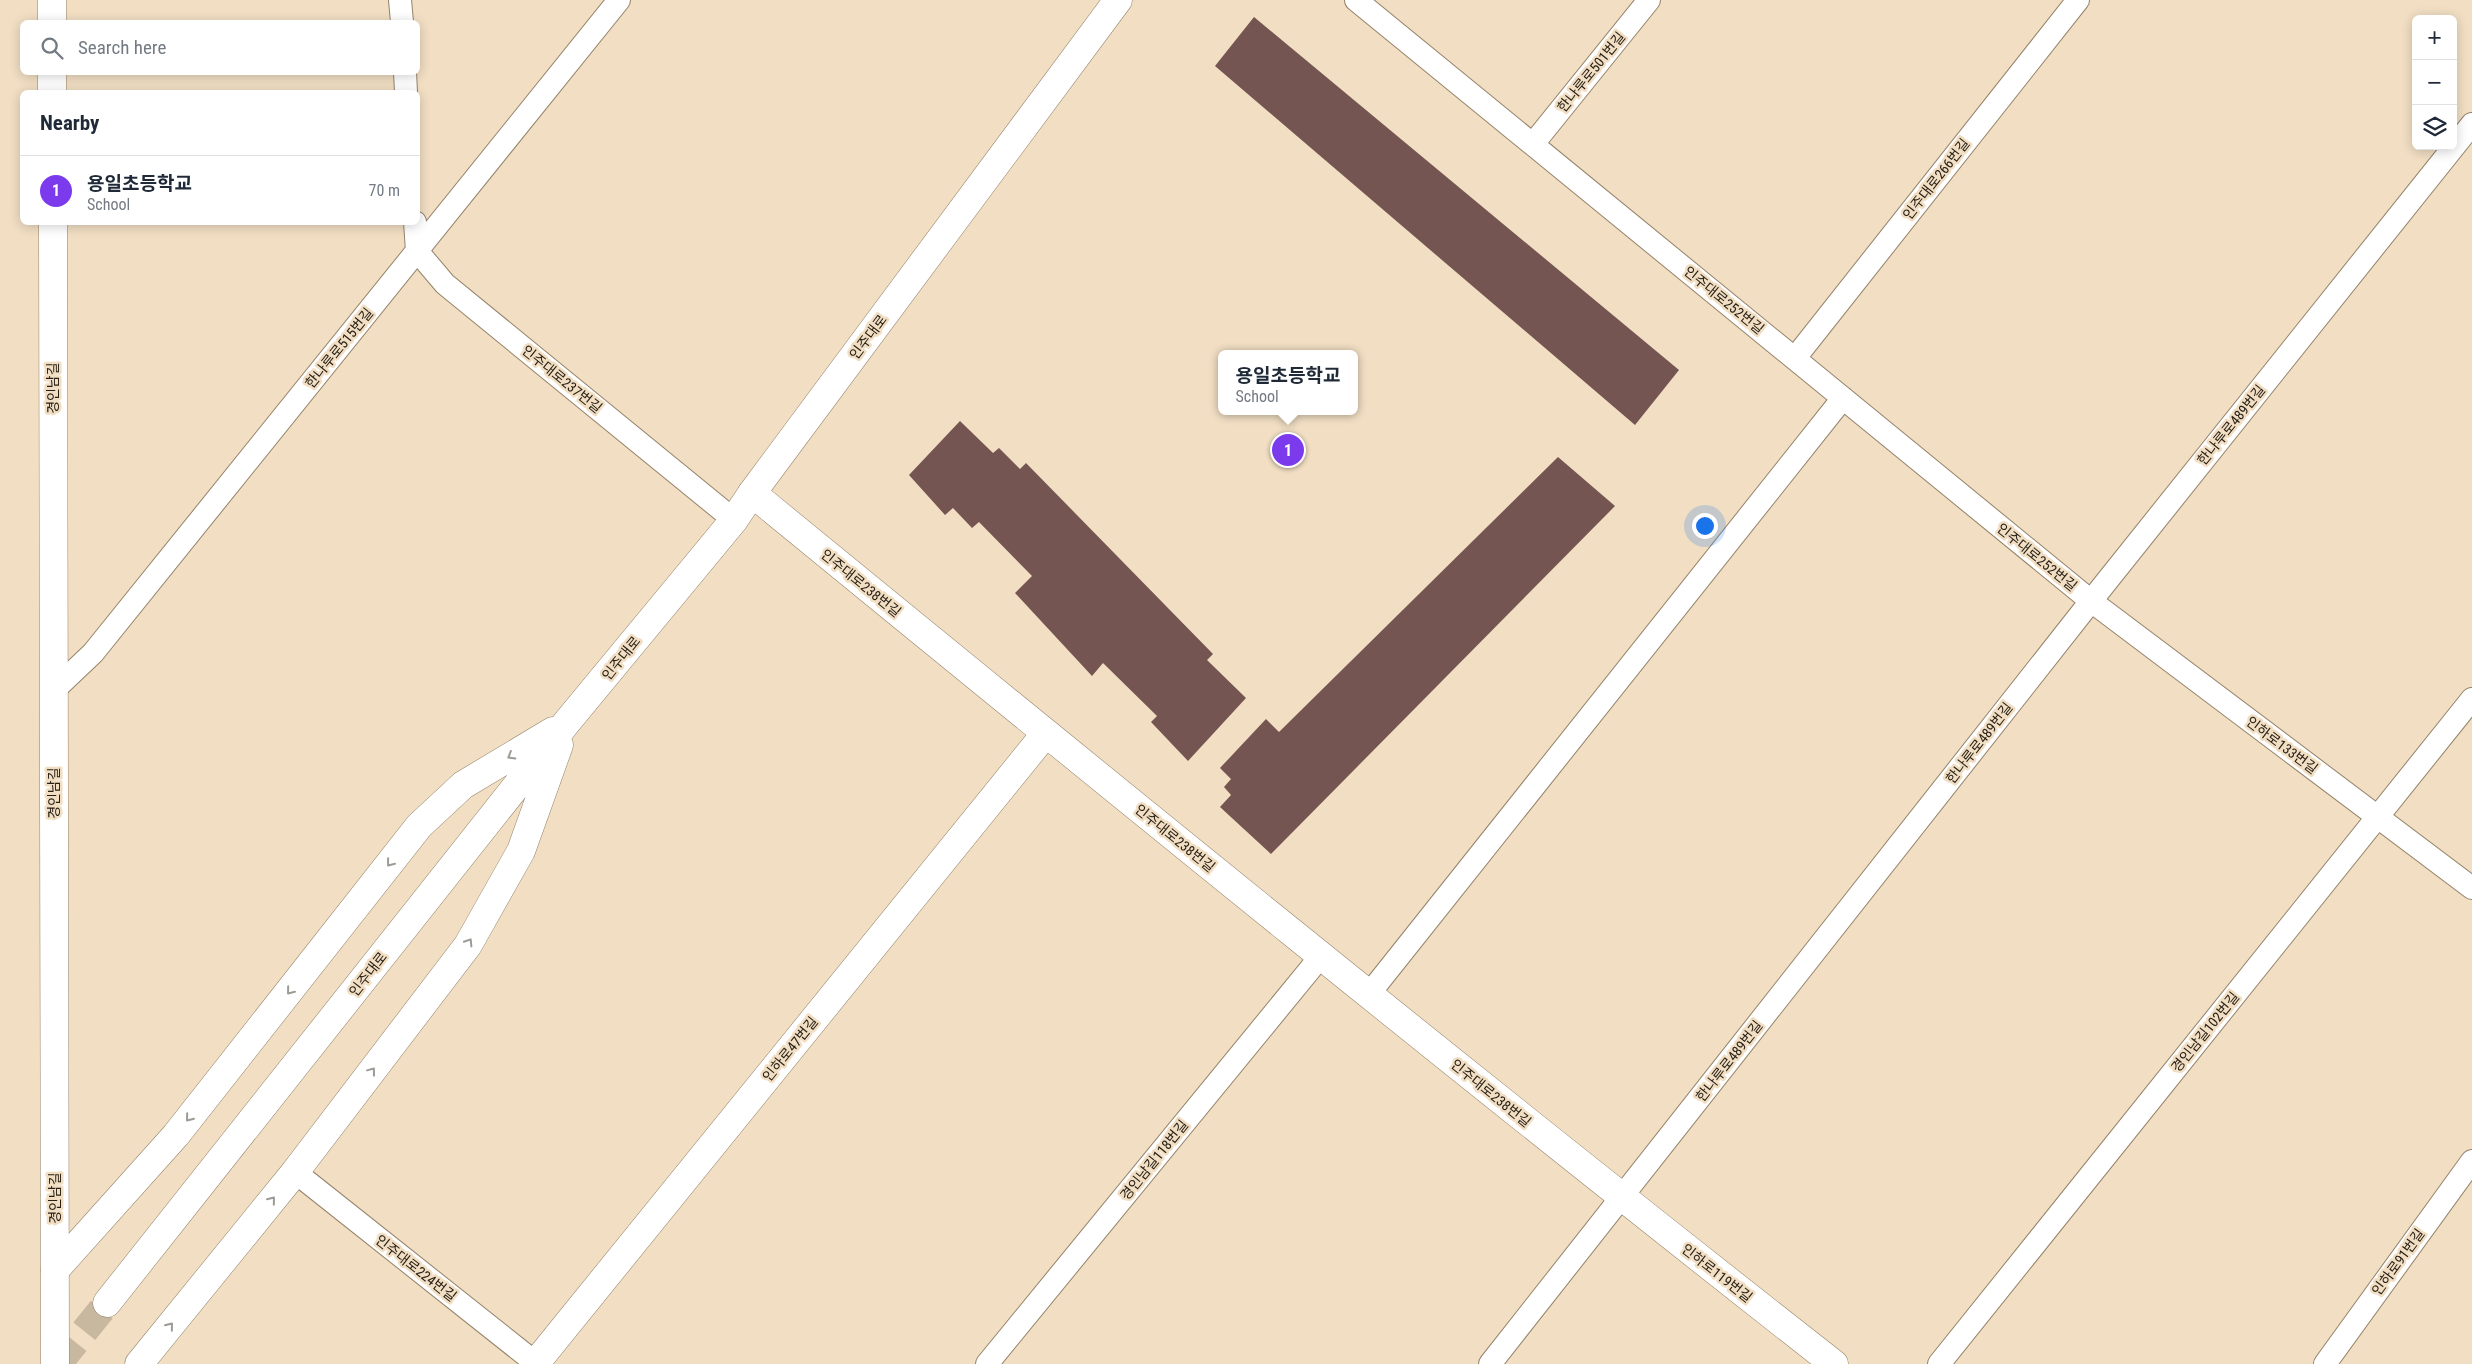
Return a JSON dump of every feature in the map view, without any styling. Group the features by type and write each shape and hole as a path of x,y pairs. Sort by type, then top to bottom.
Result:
{"street":[{"path":"52,0 52,20"},
{"name":"인주대로","path":"107,1303 568,722 734,520 752,493 1118,0"},
{"path":"52,75 52,90"},
{"name":"경인남길","path":"53,225 55,1364"},
{"name":"인주대로238번길","path":"752,493 1046,734 1611,1189"},
{"path":"139,1364 295,1172 468,945 521,852 568,722"},
{"path":"55,1270 176,1134 419,826 463,785 568,722"},
{"name":"인하로47번길","path":"536,1364 1046,734"},
{"name":"인하로119번길","path":"1611,1189 1834,1364"}],"lane":[{"path":"400,0 402,20"},
{"name":"한나루로515번길","path":"54,690 93,653 619,0"},
{"name":"인주대로252번길","path":"1356,0 2091,600"},
{"name":"한나루로501번길","path":"1533,144 1649,0"},
{"name":"인주대로266번길","path":"1795,358 2078,0"},
{"path":"405,75 406,90"},
{"name":"한나루로489번길","path":"1490,1364 1611,1189 2091,600 2472,124"},
{"path":"415,225 417,251"},
{"name":"인주대로237번길","path":"417,251 445,284 734,520"},
{"path":"1369,994 1843,398"},
{"name":"인하로133번길","path":"2091,600 2472,888"},
{"name":"경인남길102번길","path":"1939,1364 2472,699"},
{"name":"경인남길118번길","path":"987,1364 1321,956"},
{"name":"인하로91번길","path":"2325,1364 2472,1161"},
{"name":"인주대로224번길","path":"295,1172 536,1364"}],"building":[{"path":"1254,17 1679,370 1635,425 1215,66"},
{"path":"960,421 993,453 999,448 1020,469 1026,463 1213,654 1207,660 1246,698 1188,761 1151,722 1157,716 1103,663 1092,676 1015,593 1032,576 979,522 972,528 953,508 945,515 909,475"},
{"path":"1558,457 1615,506 1271,854 1220,807 1231,795 1224,787 1231,779 1220,768 1266,719 1279,732"}],"tunnel":[{"path":"58,1364 107,1303"}],"place":[{"name":"용일초등학교","path":"1288,450"}]}
